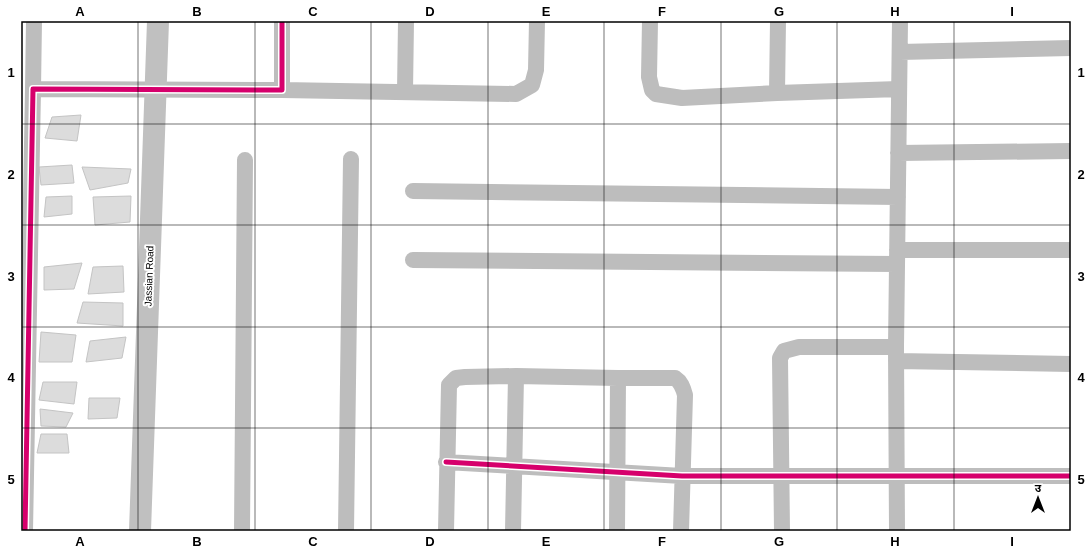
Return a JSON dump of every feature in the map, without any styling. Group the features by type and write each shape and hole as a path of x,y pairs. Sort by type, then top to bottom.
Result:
{"street":[{"path":"25,531 34,21"},
{"name":"Jassian Road","path":"140,531 158,21"},
{"path":"282,21 282,90"},
{"path":"405,92 406,21"},
{"path":"33,89 282,90 516,94 532,85 536,70 537,21"},
{"path":"650,21 649,77 652,90 656,94 682,98 899,89"},
{"path":"776,93 778,21"},
{"path":"897,531 896,354 900,21"},
{"path":"900,52 1071,48"},
{"path":"898,153 1071,151"},
{"path":"346,531 351,159"},
{"path":"242,531 245,160"},
{"path":"413,192 898,197"},
{"path":"413,260 897,257 1071,250"},
{"path":"782,531 780,358 784,351 799,347 1071,364"},
{"path":"513,531 516,376"},
{"path":"446,531 446,462 449,385 452,380 465,377 516,376 674,378 680,382 685,395 681,531"},
{"path":"617,531 618,378"},
{"path":"446,462 682,476 1071,476"}],"building":[{"path":"81,115 77,141 45,138 52,117"},
{"path":"72,165 74,183 41,185 39,167"},
{"path":"82,167 131,169 128,183 90,190"},
{"path":"72,196 72,214 44,217 46,197"},
{"path":"131,196 130,222 95,225 93,197"},
{"path":"82,263 74,289 44,290 44,267"},
{"path":"123,266 124,292 88,294 93,267"},
{"path":"83,302 123,303 123,326 77,323"},
{"path":"41,332 76,335 72,362 39,362"},
{"path":"126,337 122,358 86,362 90,341"},
{"path":"43,382 77,382 74,404 39,400"},
{"path":"89,398 120,398 117,418 88,419"},
{"path":"40,409 73,413 66,427 41,426"},
{"path":"41,434 67,434 69,453 37,453"}],"cycle path":[{"path":"25,531 33,89 282,90 282,21"},
{"path":"446,462 682,476 1071,476"}]}
